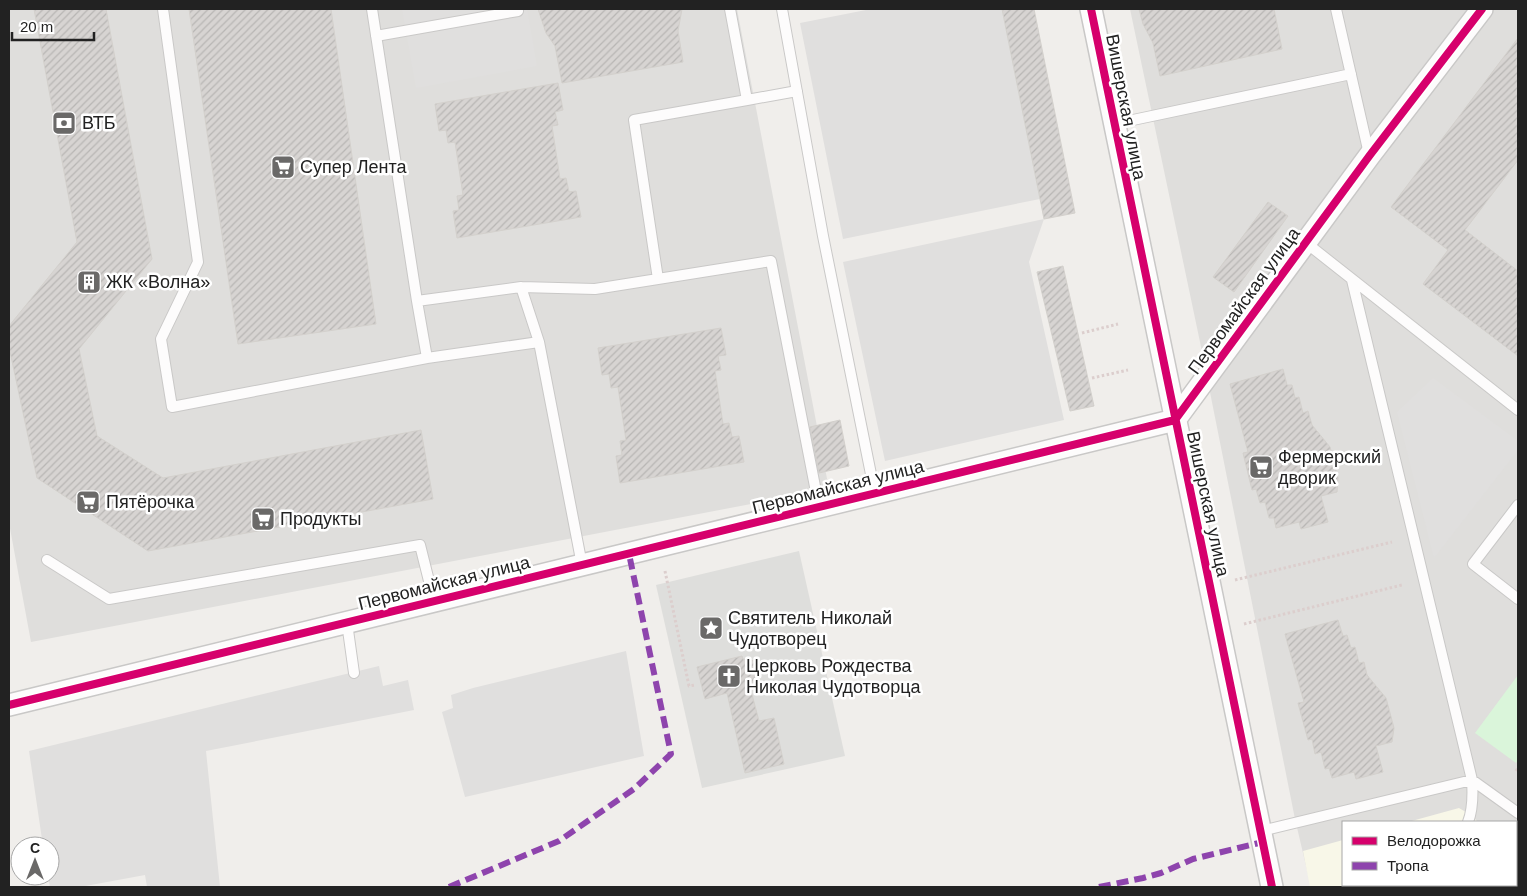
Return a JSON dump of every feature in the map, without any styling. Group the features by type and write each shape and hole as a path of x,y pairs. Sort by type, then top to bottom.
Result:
{"street":[{"name":"Вишерская улица","path":"1091,9 1272,887"},
{"name":"Первомайская улица","path":"9,705 1175,420 1305,242 1482,9"}],"lane":[{"path":"163,9 198,262 161,339 172,408 428,358 539,342"},
{"path":"372,9 417,301 428,358"},
{"path":"730,9 747,100"},
{"path":"782,9 823,236 875,494"},
{"path":"1336,9 1370,155"},
{"path":"376,36 518,11"},
{"path":"1114,124 1351,74"},
{"path":"658,279 634,120 797,91"},
{"path":"1305,242 1518,410"},
{"path":"417,301 521,287 595,289 772,261 819,508"},
{"path":"1352,280 1472,780 1471,815 1468,821"},
{"path":"521,287 539,342 582,565"},
{"path":"1518,505 1473,564 1518,599"},
{"path":"47,560 109,599 420,545 434,602"},
{"path":"347,622 354,672"},
{"path":"1260,831 1472,780 1518,813"}],"path":[{"path":"1082,333 1118,324"},
{"path":"1092,378 1128,370"},
{"path":"1235,580 1392,542"},
{"path":"659,546 689,686 695,685"},
{"path":"1244,624 1402,585"}],"shaded area":[{"path":"9,9 737,9 829,489 31,642 9,523"},
{"path":"402,9 527,9 537,66 416,88"},
{"path":"871,9 1002,9 1040,199 843,239 800,23"},
{"path":"1130,9 1518,9 1518,887 1311,887 1295,819 1200,342"},
{"path":"1044,219 1029,262 1064,420 885,461 843,262"},
{"path":"1433,378 1518,441 1518,450 1434,558 1397,412"},
{"path":"799,551 845,756 702,788 656,585"},
{"path":"626,651 644,756 465,797 442,712 453,708 451,695"},
{"path":"379,666 383,686 408,680 414,710 206,751 220,887 147,887 145,875 80,887 50,887 60,886 60,836 42,836 29,751"},
{"path":"1459,808 1477,821 1412,821"},
{"path":"1342,840 1342,886 1517,886 1517,852 1518,887 1310,887 1303,851"}],"green space":[{"path":"1518,675 1518,760 1516,763 1475,733"}],"building":[{"name":"ЖК «Волна»","path":"34,9 106,9 152,259 79,349 97,436 163,478 421,430 433,499 148,551 37,478 9,347 9,326 77,242"},
{"name":"Супер Лента","path":"189,9 331,9 376,324 238,344"},
{"path":"538,9 682,9 678,31 683,62 562,83 555,46 546,33"},
{"path":"1002,9 1034,9 1075,213 1044,219"},
{"path":"1139,9 1274,9 1282,49 1160,76 1153,43 1143,24"},
{"path":"1518,38 1518,160 1465,230 1518,271 1518,356 1423,284 1448,250 1391,207"},
{"path":"558,83 563,110 555,112 558,125 552,126 560,179 566,178 569,192 576,191 581,217 457,238 453,211 459,210 457,196 463,195 455,142 448,143 446,130 439,131 435,104"},
{"path":"1268,202 1288,216 1234,292 1213,277"},
{"path":"1063,266 1094,406 1070,411 1037,272"},
{"path":"721,328 726,355 718,356 721,370 715,371 723,424 729,423 732,437 739,436 744,462 620,483 616,456 622,455 620,441 626,440 618,387 611,388 609,374 602,375 598,348"},
{"path":"1283,369 1287,385 1292,385 1295,398 1299,397 1303,413 1308,411 1312,425 1330,447 1338,478 1337,492 1321,496 1328,522 1301,529 1299,522 1276,528 1274,518 1269,518 1265,502 1260,503 1256,489 1252,490 1243,453 1248,452 1230,384"},
{"path":"840,420 849,466 819,473 810,427"},
{"path":"1338,620 1343,636 1347,635 1351,648 1355,647 1359,663 1364,662 1367,675 1386,698 1394,728 1392,742 1376,746 1383,772 1356,779 1354,772 1332,778 1329,768 1325,769 1321,752 1315,754 1312,739 1308,740 1298,703 1304,702 1285,634"},
{"path":"742,656 743,659 761,662 759,674 750,687 759,721 774,718 784,764 745,773 727,693 705,699 697,667"}],"marked path":[{"path":"449,887 559,841 634,789 671,754 629,554"},
{"path":"1099,887 1143,878 1161,873 1193,859 1263,842"}],"cycle path":[{"path":"1091,9 1272,887"},
{"path":"9,705 1175,420 1370,155 1482,9"}],"place":[{"name":"ВТБ","path":"64,123"},
{"name":"Супер Лента","path":"283,167"},
{"name":"ЖК «Волна»","path":"89,282"},
{"name":"Фермерский дворик","path":"1261,467"},
{"name":"Пятёрочка","path":"88,502"},
{"name":"Продукты","path":"263,519"},
{"name":"Святитель Николай Чудотворец","path":"711,628"},
{"name":"Церковь Рождества Николая Чудотворца","path":"729,676"}]}
